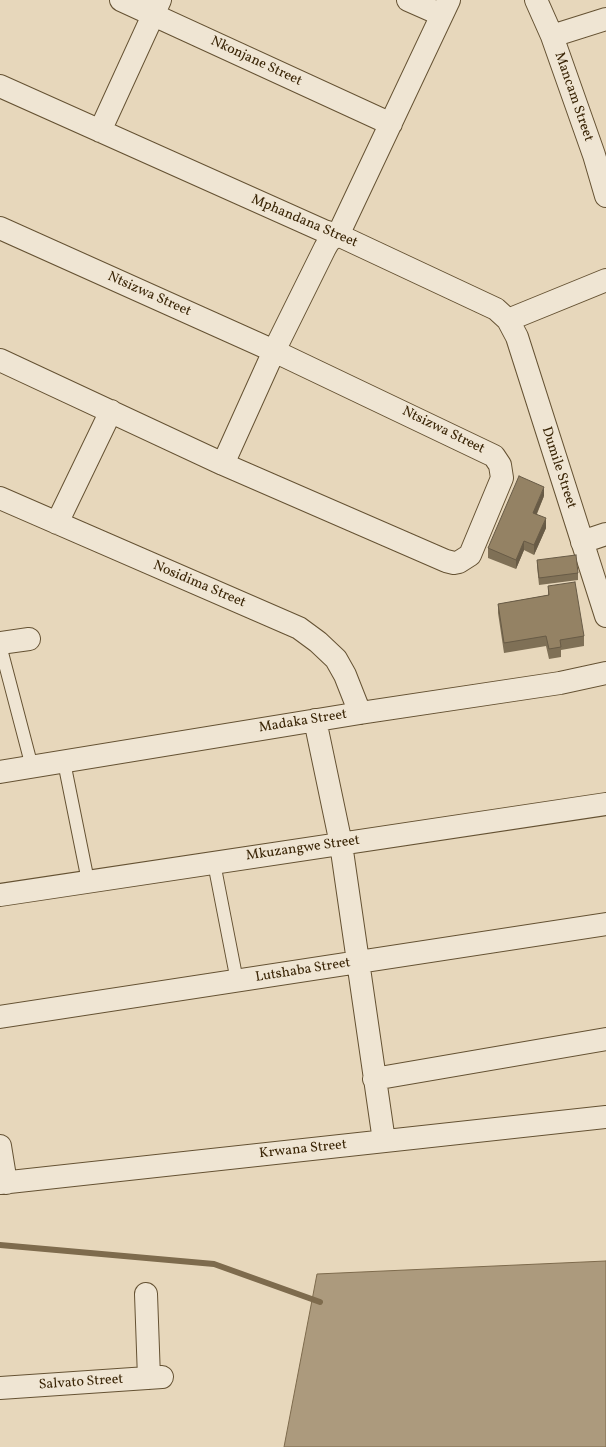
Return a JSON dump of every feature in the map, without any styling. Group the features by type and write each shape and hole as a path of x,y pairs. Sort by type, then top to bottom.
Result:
{"street":[{"name":"Nkonjane Street","path":"122,0 156,7 391,124"},
{"path":"223,464 274,350 325,248 329,241 338,236 445,8 408,0"},
{"name":"Mancam Street","path":"536,0 600,153 606,196"},
{"path":"100,131 156,7"},
{"path":"552,36 606,19"},
{"name":"Mphandana Street","path":"0,86 338,236 496,309 508,320"},
{"name":"Ntsizwa Street","path":"0,228 274,350 494,456 500,465 502,478 470,555 459,562 446,562 223,464 0,360"},
{"path":"508,320 606,280"},
{"name":"Dumile Street","path":"508,320 517,337 606,616"},
{"path":"58,524 111,411"},
{"name":"Nosidima Street","path":"0,498 299,628 318,642 336,659 345,675 360,713"},
{"path":"582,542 606,534"},
{"path":"0,644 29,638"},
{"name":"Madaka Street","path":"0,772 315,720 560,683 606,673"},
{"path":"315,720 341,844 384,1141"},
{"name":"Mkuzangwe Street","path":"0,895 606,804"},
{"name":"Lutshaba Street","path":"0,1017 606,924"},
{"path":"374,1078 606,1039"},
{"name":"Krwana Street","path":"3,1183 606,1117"},
{"path":"0,1146 3,1183"},
{"name":"Salvato Street","path":"0,1388 155,1378 146,1294"}],"lane":[{"path":"0,644 32,767"},
{"path":"64,762 88,881"},
{"path":"214,863 237,981"}],"shaded area":[{"path":"606,1261 606,1447 284,1447 317,1274"}],"building":[{"path":"519,476 544,487 533,513 546,518 534,545 524,541 516,560 488,548"},
{"path":"576,555 578,573 539,578 537,560"},
{"path":"575,582 584,636 560,640 561,647 549,649 546,636 504,643 498,604 549,595 548,586"}],"waterway":[{"path":"0,1245 214,1264 320,1302"}]}
